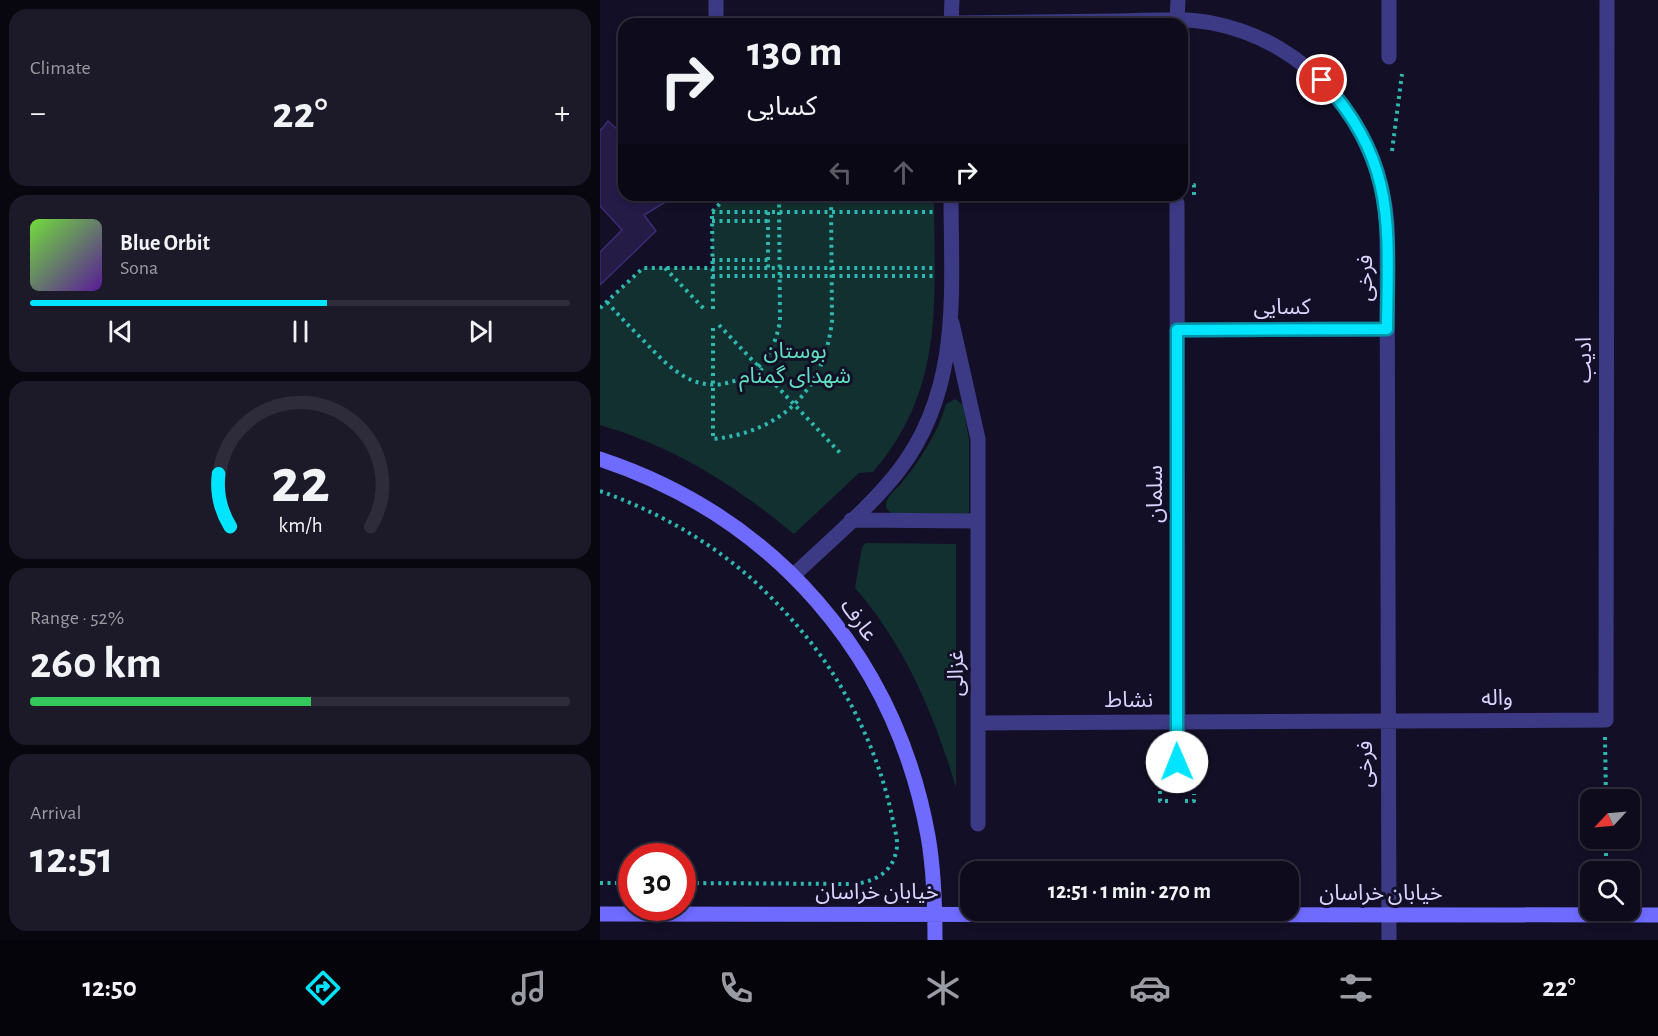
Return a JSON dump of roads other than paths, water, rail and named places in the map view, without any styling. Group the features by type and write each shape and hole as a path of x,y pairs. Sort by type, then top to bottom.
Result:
{"street":[{"path":"716,0 716,18"},
{"path":"951,0 951,18"},
{"path":"1178,0 1178,18"},
{"path":"1389,0 1389,57"},
{"name":"ادیب","path":"1606,720 1607,0"},
{"name":"فرخی","path":"1188,21 1236,29 1283,50 1322,80 1352,116 1373,158 1386,203 1389,940"},
{"name":"غزالی","path":"793,576 884,488 900,469 926,427 942,384 951,323 951,201"},
{"name":"سلمان","path":"1177,203 1178,785"},
{"name":"غزالی","path":"951,323 978,439 978,824"},
{"name":"کسایی","path":"1177,330 1387,329"},
{"name":"عارف","path":"600,459 635,471 672,488 708,508 741,531 793,576 829,615 854,648 893,720 908,758 922,807 932,867 935,940"},
{"path":"851,520 978,521"},
{"name":"واله","path":"1388,721 1606,720"},
{"name":"نشاط","path":"978,723 1388,721"},
{"name":"خیابان خراسان","path":"600,914 1658,915"}],"park label":[{"name":"بوستان شهدای گمنام","path":"795,364"}]}
